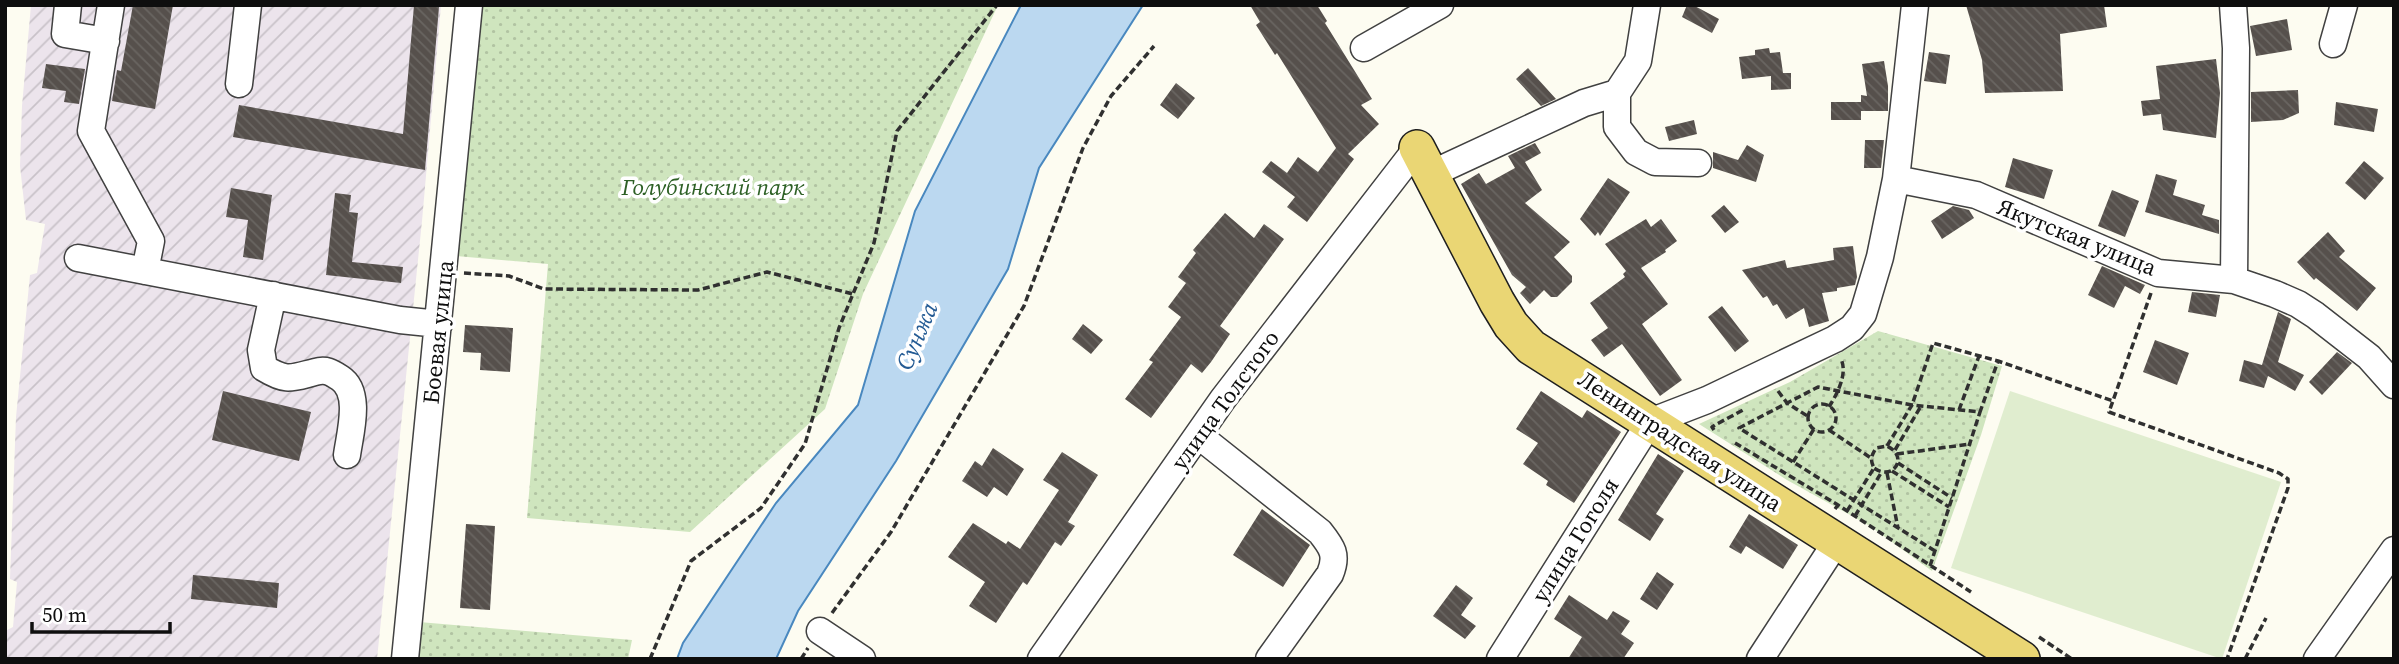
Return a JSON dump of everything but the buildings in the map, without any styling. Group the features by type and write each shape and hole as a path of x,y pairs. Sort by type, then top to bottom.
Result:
{"main road":[{"name":"Ленинградская улица","path":"1424,161 1511,325 1531,347 1650,422 1846,523 2022,659"}],"street":[{"path":"68,5 65,34 106,41"},
{"path":"111,5 91,131 151,241 145,271"},
{"path":"239,84 249,5 272,5"},
{"name":"Боевая улица","path":"405,659 469,5"},
{"path":"1364,48 1440,5"},
{"path":"1647,5 1638,61 1617,93 1617,127 1636,152 1655,162 1698,163"},
{"path":"1650,422 1719,395 1818,348 1852,328 1863,314 1880,257 1896,179 1915,5"},
{"path":"2233,5 2236,48 2234,280"},
{"path":"2333,44 2344,5"},
{"path":"1424,161 1617,93"},
{"name":"улица Толстого","path":"1041,659 1223,399 1424,161"},
{"name":"Якутская улица","path":"1896,179 1976,195 2158,273 2234,280 2275,294 2307,309 2369,357 2394,385"},
{"path":"78,258 400,320 439,324"},
{"path":"272,295 261,350 264,368 276,375 296,379 316,371 330,371 347,382 353,402 347,455"},
{"name":"улица Гоголя","path":"1500,659 1650,422"},
{"path":"1198,435 1320,532 1332,547 1335,562 1330,574 1269,659"},
{"path":"1760,659 1846,523"},
{"path":"2317,659 2394,550"},
{"path":"820,631 862,659"}],"path":[{"path":"650,659 691,561 761,508 806,444 839,328 874,243 897,131 997,5"},
{"path":"801,659 891,532 1024,306 1083,148 1111,96 1154,46"},
{"path":"444,272 509,276 544,289 698,290 767,272 853,294"},
{"path":"2158,273 2109,412 2279,473 2288,480 2288,488 2227,659"},
{"path":"1887,446 1912,405 1933,343 1998,360 2113,401"},
{"path":"1959,410 1979,356"},
{"path":"1829,407 1839,391 1844,364 1842,359 1839,359"},
{"path":"1930,566 1998,360"},
{"path":"1935,551 1739,428 1818,387 1912,405 1980,412"},
{"path":"1768,397 1778,391 1787,403 1809,417"},
{"path":"1820,405 1829,407 1836,416 1835,424 1824,432 1814,429 1808,421 1813,408 1820,405"},
{"path":"1921,406 1896,452 1898,463 1952,498"},
{"path":"1720,434 1712,427 1746,408"},
{"path":"1793,462 1814,429"},
{"path":"1829,430 1871,457 1874,468 1881,472 1890,472 1949,507"},
{"path":"1727,438 1838,505"},
{"path":"1871,457 1876,448 1887,446 1896,452 1970,444"},
{"path":"1898,463 1890,472 1898,528"},
{"path":"1846,523 1854,500 1874,468"},
{"path":"1846,523 1862,505 1881,472"},
{"path":"2245,659 2266,618"}],"shaded area":[{"path":"31,5 441,5 422,221 377,659 5,659 7,630 13,627 17,582 10,579 16,417 30,275 37,273 45,224 26,220 20,166"}],"green space":[{"name":"Голубинский парк","path":"481,5 998,5 863,294 825,409 690,532 527,518 548,264 456,256"},
{"path":"1878,331 2002,366 1981,435 1932,571 1870,526 1787,480 1699,424 1790,382"},
{"path":"2010,391 2281,482 2222,659 1951,568"},
{"path":"419,622 632,640 628,659 417,659"}],"water":[{"name":"Сунжа","path":"1021,5 1143,5 1039,168 1008,269 896,461 798,611 776,659 677,659 683,643 776,503 858,405 915,211"}]}
